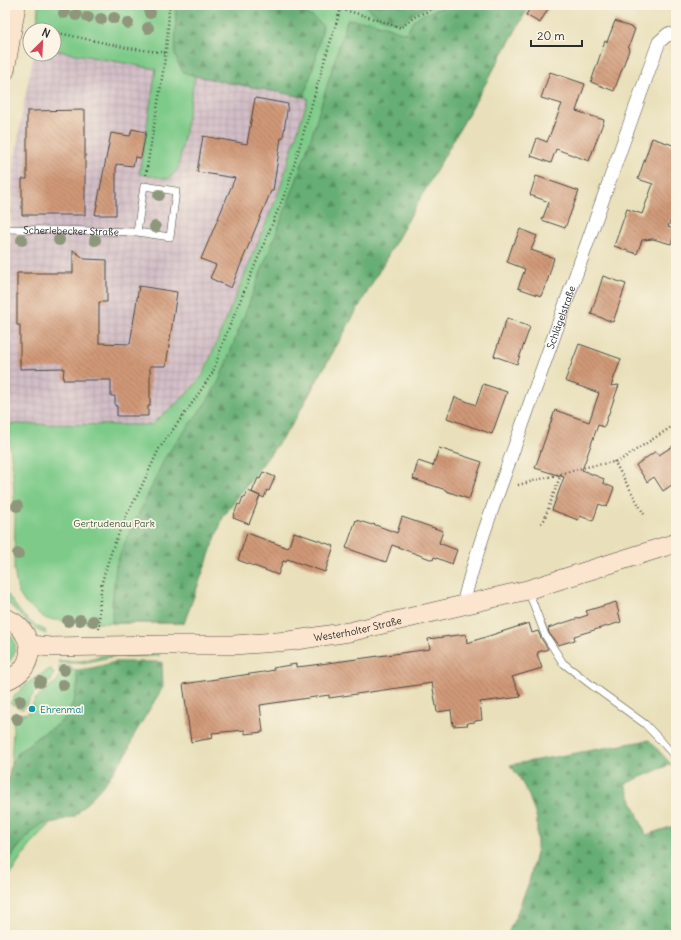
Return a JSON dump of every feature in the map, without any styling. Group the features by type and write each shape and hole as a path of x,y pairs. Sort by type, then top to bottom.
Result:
{"street":[{"path":"5,71 16,5"},
{"name":"Schlägelstraße","path":"463,605 485,527 659,42 672,35"},
{"name":"Westerholter Straße","path":"30,646 234,645 289,641 349,632 527,590 676,543"},
{"path":"5,618 12,620 20,626 26,635 30,646 28,658 23,669 14,677 5,681"}],"lane":[{"name":"Scherlebecker Straße","path":"5,229 137,232 170,237 176,191 144,186"},
{"path":"137,232 144,186"},
{"path":"527,590 545,634 563,663 645,724 664,743 676,758"}],"path":[{"path":"144,186 166,53 169,5"},
{"path":"322,5 373,18 401,28 414,17 442,5"},
{"path":"98,629 102,582 113,547 127,514 159,449 195,399 212,372 225,337 288,186 342,5"},
{"path":"62,34 128,48 166,53"},
{"path":"518,485 586,467 619,461 676,424"},
{"path":"614,461 645,516"},
{"path":"541,523 544,520 561,474"}],"shaded area":[{"path":"62,51 156,68 140,174 169,179 178,169 194,76 308,97 278,194 202,375 185,396 151,425 10,424 11,219 14,164 32,62 62,62"}],"green space":[{"name":"Gertrudenau Park","path":"38,5 104,5 136,9 136,5 530,5 291,426 223,517 184,623 88,623 47,619 25,603 18,592 14,570 15,514 13,473 8,431 10,424 151,425 185,396 203,375 278,194 308,98 195,76 178,169 169,179 139,174 156,69 62,51 62,22 37,22"},
{"path":"176,5 270,5 300,11 313,17 323,26 316,58 304,97 195,76 183,72 175,54"},
{"path":"366,5 431,5 415,12 403,22 397,23 376,16"},
{"path":"451,5 530,5 291,426 223,517 184,623 112,623 112,603 116,565 165,457 207,401 219,381 295,184 311,138 346,23 351,19 357,21 370,21 405,33 408,31 414,20 418,17"},
{"path":"5,595 8,595 28,620 45,630 46,634 34,629 7,602"},
{"path":"5,630 13,638 15,648 12,657 5,665"},
{"path":"159,653 159,656 116,656 81,663 59,663 58,661 82,661 104,655"},
{"path":"115,662 162,662 163,687 134,735 127,753 105,783 75,816 52,823 42,824 32,832 17,848 5,866 5,797 11,764 19,752 39,736 58,725 67,715 74,701 78,684 76,670 92,668"},
{"path":"59,667 71,667 71,670 76,670 78,684 74,701 67,715 58,725 39,736 19,752 11,764 14,713 28,713 34,701 41,693 57,681 59,677"},
{"path":"50,669 54,674 51,681 35,692 24,708 22,709 10,703 22,688 33,679"},
{"path":"649,740 671,764 625,784 646,835 676,825 676,935 507,935 529,882 537,849 537,819 529,796 519,777 510,765"},
{"path":"52,823 32,844 5,883 5,866 17,849 32,832 42,824"}],"building":[{"path":"532,5 550,5 540,23 526,15"},
{"path":"615,21 635,29 614,91 591,82 605,41 607,42"},
{"path":"550,72 585,84 576,111 604,120 589,161 556,149 551,163 531,156 537,138 547,142 562,104 541,98"},
{"path":"255,98 288,104 273,191 271,191 231,288 210,278 216,265 201,259 235,178 197,172 203,136 247,144"},
{"path":"85,110 85,215 22,215 22,179 27,179 27,111"},
{"path":"132,129 146,132 141,158 135,157 133,166 116,164 116,215 95,215 111,133 130,136"},
{"path":"652,138 676,146 676,208 668,227 676,230 671,244 653,239 642,240 637,254 614,246 627,209 642,214 653,184 638,179"},
{"path":"536,176 579,191 565,228 542,220 549,202 530,195"},
{"path":"520,229 537,236 531,250 554,258 541,296 518,288 525,269 507,262"},
{"path":"73,250 85,259 107,260 107,302 99,302 99,343 130,344 139,286 177,292 166,366 150,366 150,406 148,406 148,416 117,416 115,396 111,396 111,380 63,380 64,368 20,369 20,325 17,325 17,273 73,273"},
{"path":"603,276 626,284 613,322 591,314"},
{"path":"507,318 530,327 517,364 494,356"},
{"path":"579,344 621,359 611,386 619,385 604,427 598,425 582,470 604,479 603,483 614,488 607,507 599,504 593,521 580,516 578,520 552,510 564,477 535,468 555,410 589,422 599,393 565,381"},
{"path":"483,384 507,392 492,434 447,418 455,397 476,405"},
{"path":"676,444 676,482 663,491 654,477 647,482 636,465 656,451 659,455"},
{"path":"439,448 482,462 469,499 413,479 418,461 433,466"},
{"path":"263,472 275,477 264,498 252,492 258,478 260,479"},
{"path":"248,491 260,496 249,524 233,518 238,504 240,505 243,497 245,498"},
{"path":"402,517 443,531 439,543 457,550 452,564 434,557 433,560 392,545 386,562 346,548 356,520 372,525 373,524 397,533"},
{"path":"294,532 334,546 325,572 287,559 286,562 283,561 278,575 238,560 247,533 288,548"},
{"path":"616,602 621,622 574,636 575,640 558,645 549,633 548,628 588,615 586,611"},
{"path":"529,623 532,633 538,631 548,649 538,652 537,654 542,668 512,677 521,697 480,702 482,720 467,723 468,725 453,726 451,710 437,712 432,683 329,698 329,695 260,705 263,732 245,734 245,730 212,733 213,738 191,742 183,684 264,672 274,670 273,668 296,664 296,667 306,666 430,649 428,639 466,634 467,643"}],"place":[{"name":"Ehrenmal","path":"32,709"}]}
